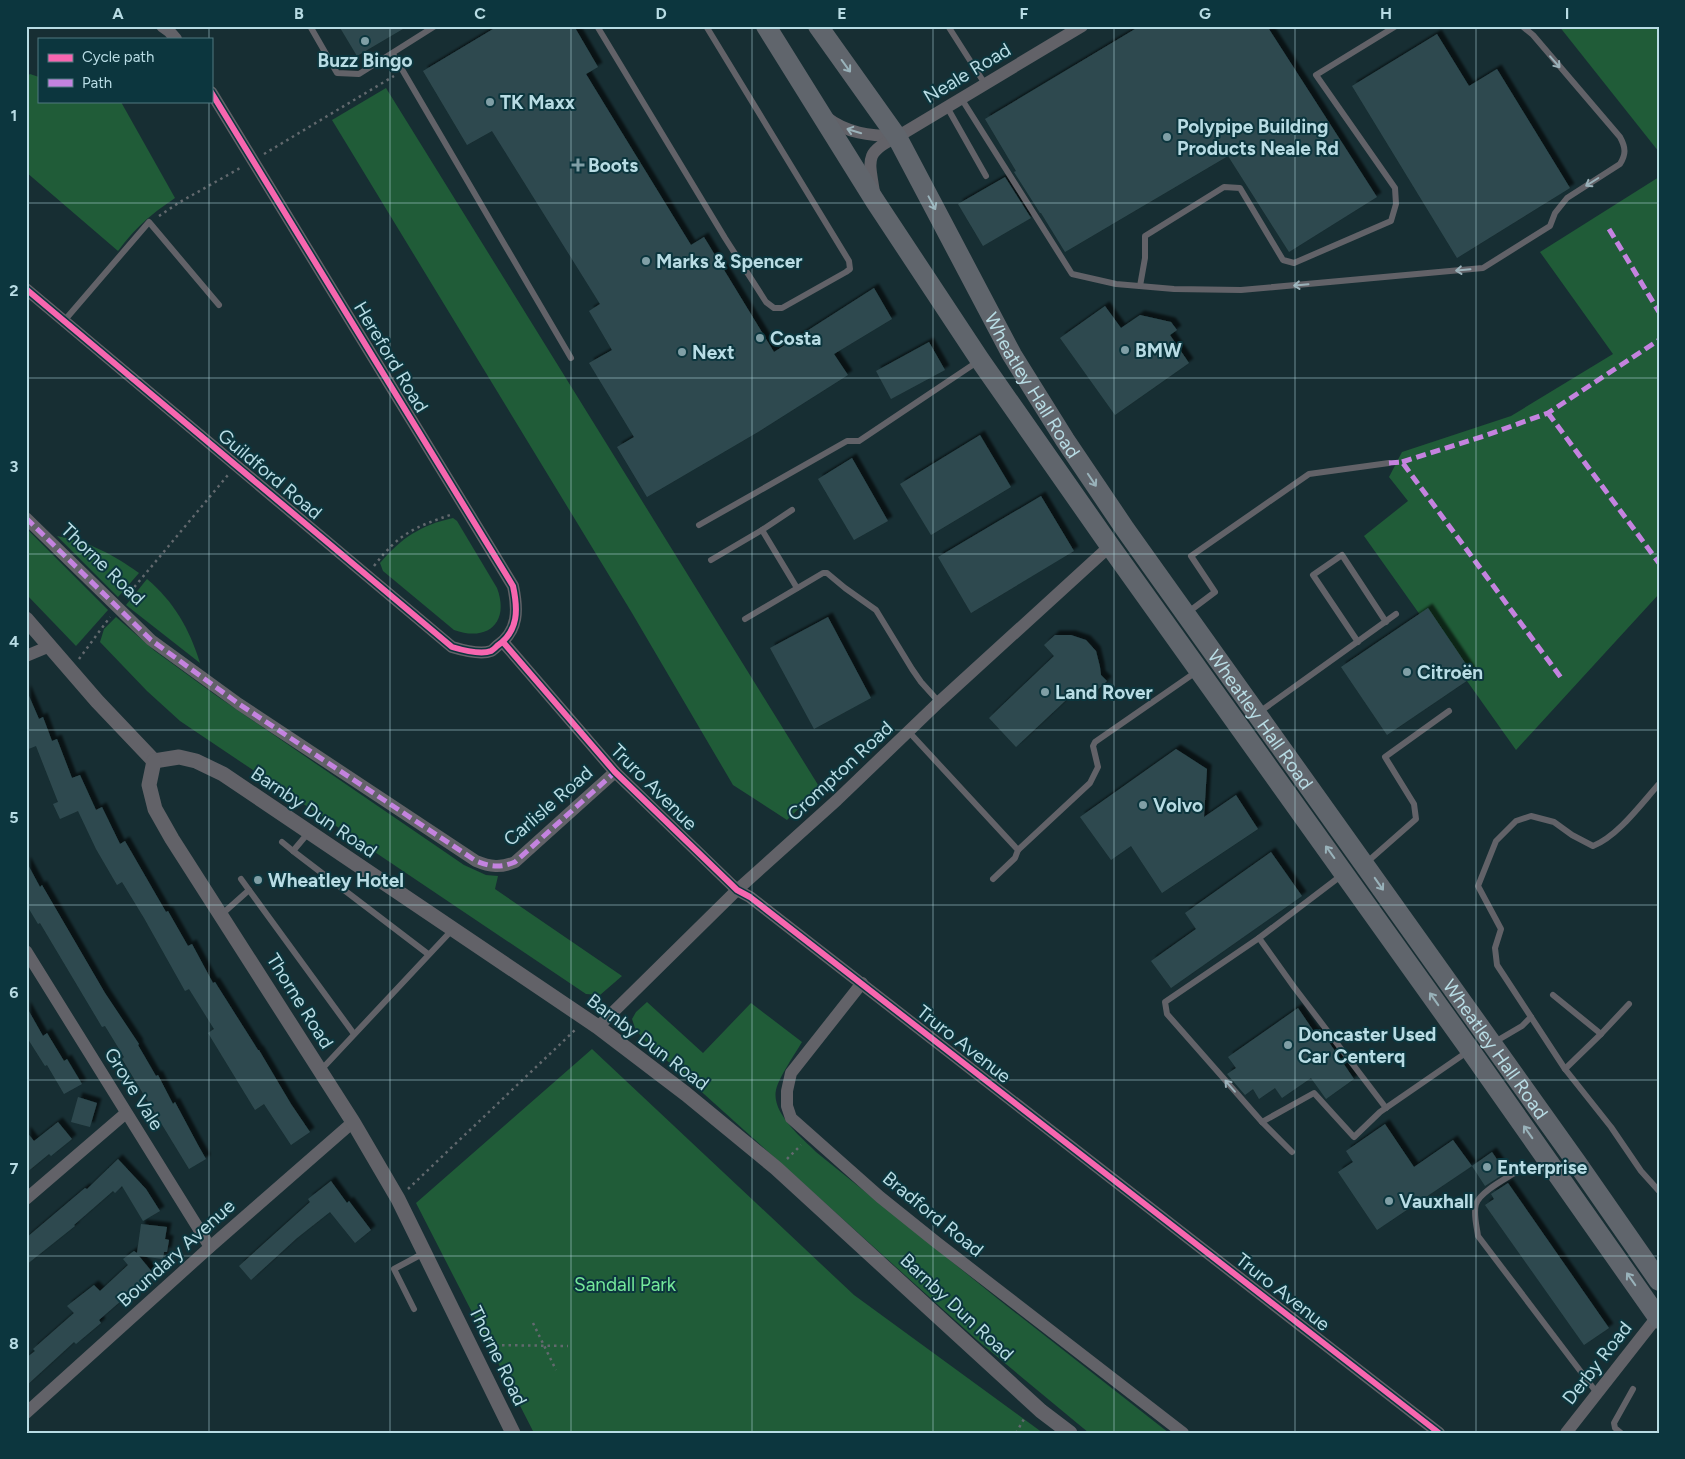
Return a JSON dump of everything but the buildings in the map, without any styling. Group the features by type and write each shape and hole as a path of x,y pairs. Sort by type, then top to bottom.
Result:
{"highway":[{"name":"Wheatley Hall Road","path":"766,26 875,201 980,360 1110,546 1345,872 1658,1318"},
{"name":"Wheatley Hall Road","path":"818,26 897,136 1012,355 1065,440 1125,529 1365,864 1659,1281"}],"street":[{"path":"162,26 175,38"},
{"name":"Neale Road","path":"897,136 1082,26"},
{"name":"Hereford Road","path":"212,94 513,586 516,603 514,626 503,642"},
{"name":"Wheatley Hall Road","path":"817,110 835,124 854,132 875,136 897,136"},
{"name":"Wheatley Hall Road","path":"875,201 869,162 874,152 885,142 897,136"},
{"name":"Guildford Road","path":"26,289 452,647 469,652 491,651 503,642"},
{"name":"Thorne Road","path":"26,518 151,640 239,704 476,861 485,865 505,866"},
{"name":"Crompton Road","path":"592,1023 837,800 939,702 1110,546"},
{"path":"26,619 97,701 154,761"},
{"name":"Truro Avenue","path":"503,642 615,772 738,890 750,897 1439,1433"},
{"path":"26,656 50,646"},
{"name":"Barnby Dun Road","path":"154,761 179,757 196,761 223,774 592,1023 686,1094 776,1168 1041,1411 1070,1433"},
{"name":"Thorne Road","path":"154,761 149,786 155,809 172,839 353,1122 398,1199 513,1433"},
{"name":"Carlisle Road","path":"505,866 515,862 615,772"},
{"name":"Grove Vale","path":"26,951 210,1247"},
{"name":"Bradford Road","path":"862,984 791,1073 787,1091 787,1106 791,1118 880,1197 1183,1433"},
{"path":"26,1199 126,1113"},
{"name":"Boundary Avenue","path":"26,1413 210,1247 353,1122"},
{"name":"Derby Road","path":"1566,1433 1658,1318"}],"lane":[{"path":"310,26 337,73 359,74 436,26"},
{"path":"597,26 725,238 766,302 774,308 782,308 846,272 850,269 849,260 706,26"},
{"path":"948,26 985,84"},
{"path":"1140,286 1145,258 1145,236 1224,187 1240,188 1283,260 1294,263 1391,221 1396,204 1395,188 1316,75 1396,26"},
{"path":"961,98 1072,274 1116,284 1174,289 1241,290 1483,268 1550,226 1556,213 1567,198 1620,164 1625,156 1625,147 1620,137 1533,35 1522,26"},
{"path":"393,54 571,358"},
{"path":"947,107 986,176"},
{"path":"64,321 149,222 219,305"},
{"path":"699,525 847,441 859,441 980,360"},
{"path":"1186,614 1215,592 1191,556 1309,474 1389,463"},
{"path":"711,560 792,510"},
{"path":"762,530 797,588"},
{"path":"1358,642 1313,575 1342,555 1386,622"},
{"path":"745,619 823,573 827,573 876,610 912,669 939,702"},
{"path":"1257,714 1396,614"},
{"path":"993,879 1016,858 1018,850 1090,783 1098,767 1093,746 1094,742 1199,669"},
{"path":"1365,864 1416,819 1414,804 1385,757 1448,711"},
{"path":"909,732 1018,850"},
{"path":"1659,784 1622,825 1603,842 1593,846 1572,835 1554,822 1531,816 1516,821 1496,841 1478,886 1501,929 1495,948 1497,965 1565,1069 1611,1127 1641,1171 1659,1191"},
{"path":"294,851 309,832"},
{"path":"282,842 428,954"},
{"path":"1292,1152 1262,1122 1167,1014 1165,1002 1260,938 1345,872"},
{"path":"241,878 354,1034"},
{"path":"221,915 248,890"},
{"path":"320,1071 452,929"},
{"path":"1260,938 1386,1108"},
{"path":"1553,995 1601,1034"},
{"path":"1565,1069 1629,1004"},
{"path":"1492,1043 1522,1026 1531,1017"},
{"path":"1262,1122 1314,1093 1354,1137 1386,1108 1470,1050"},
{"path":"1516,1172 1485,1193 1476,1204 1475,1219 1478,1236 1598,1393"},
{"path":"414,1309 394,1269 424,1253"},
{"path":"1621,1433 1615,1428 1614,1423 1633,1389"}],"path":[{"path":"149,222 403,71"},
{"path":"71,670 117,607 236,466"},
{"path":"367,576 387,549 404,535 422,524 466,509"},
{"path":"398,1199 592,1023"},
{"path":"776,1168 811,1136"},
{"path":"533,1323 556,1370"},
{"path":"489,1345 568,1346"},
{"path":"1016,1433 1024,1418"}],"green space":[{"path":"1559,26 1659,26 1659,152"},
{"path":"30,74 38,77 38,102 121,102 175,198 144,222 118,251 26,172 26,77"},
{"path":"386,88 820,788 787,820 733,785 632,613 332,120"},
{"path":"1659,177 1659,594 1516,750 1364,536 1408,501 1389,477 1402,452 1511,416 1613,354 1540,252"},
{"path":"453,518 457,521 497,588 500,600 498,620 493,627 486,631 466,633 454,630 383,571 380,563 396,546 412,534 431,524"},
{"path":"26,528 108,610 76,646 26,594"},
{"path":"57,536 100,550 139,573 118,597"},
{"path":"147,579 180,616 191,638 200,663 126,605"},
{"path":"116,617 155,651 214,694 464,865 486,875 498,876 495,889 622,976 600,995 586,994 180,721 147,691 100,642 104,629"},
{"path":"647,1002 703,1053 751,1003 802,1042 784,1072 776,1090 778,1107 796,1132 816,1152 998,1299 1169,1433 1089,1433 977,1340 644,1040 635,1028 632,1019 636,1012"},
{"name":"Sandall Park","path":"592,1049 854,1295 1043,1433 534,1433 416,1203"}],"marked path":[{"path":"1609,229 1659,312"},
{"path":"1402,462 1548,413 1659,340"},
{"path":"1548,413 1659,563"},
{"path":"1389,463 1402,462 1562,679"},
{"path":"26,518 151,640 239,704 476,861 496,866 515,862 615,772"}],"cycle path":[{"path":"26,289 452,647 472,652 487,652 504,640 509,634 515,619 516,603 513,586 212,94"},
{"path":"503,642 615,772 737,890 750,897 1439,1433"}],"place":[{"name":"Buzz Bingo","path":"365,41"},
{"name":"TK Maxx","path":"490,102"},
{"name":"Polypipe Building Products Neale Rd","path":"1167,137"},
{"name":"Boots","path":"578,165"},
{"name":"Marks & Spencer","path":"646,261"},
{"name":"Costa","path":"760,338"},
{"name":"BMW","path":"1125,350"},
{"name":"Next","path":"682,352"},
{"name":"Citroën","path":"1407,672"},
{"name":"Land Rover","path":"1045,692"},
{"name":"Volvo","path":"1143,805"},
{"name":"Wheatley Hotel","path":"258,880"},
{"name":"Doncaster Used Car Centerq","path":"1288,1045"},
{"name":"Enterprise","path":"1487,1167"},
{"name":"Vauxhall","path":"1389,1201"}]}
